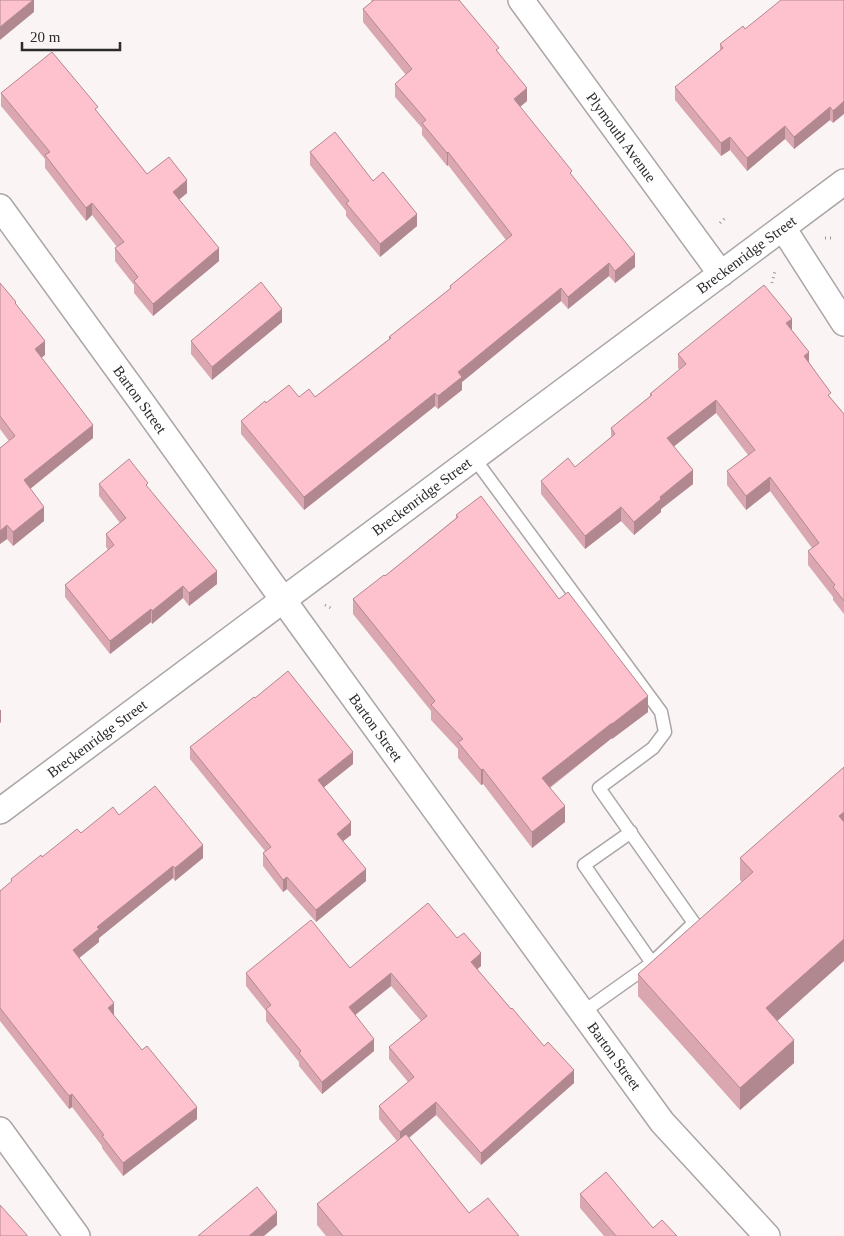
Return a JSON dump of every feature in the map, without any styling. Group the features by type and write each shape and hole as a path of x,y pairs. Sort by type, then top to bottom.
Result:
{"street":[{"name":"Plymouth Avenue","path":"521,0 721,274"},
{"name":"Breckenridge Street","path":"0,811 844,182"},
{"name":"Barton Street","path":"0,207 662,1122 767,1236"},
{"path":"783,228 844,323"},
{"path":"0,1130 76,1236"}],"lane":[{"path":"474,458 661,712 665,732 653,748 600,788 694,923 652,963 583,1012"},
{"path":"631,832 584,864 652,963"}],"path":[{"path":"720,223 727,216"},
{"path":"772,283 776,268"},
{"path":"323,605 333,609"}],"building":[{"path":"0,0 33,0 0,27"},
{"path":"374,0 459,0 499,48 496,50 527,88 514,99 635,254 615,271 609,263 568,297 561,288 458,372 462,377 438,396 435,393 304,497 241,421 265,401 266,403 289,385 299,397 309,389 315,397 391,338 389,337 451,288 450,286 512,235 448,152 422,123 426,120 395,84 412,69 363,9"},
{"path":"781,0 844,0 844,101 833,111 830,107 794,137 785,126 747,158 730,137 721,143 675,87 723,48 720,44 743,26 745,29"},
{"path":"52,52 98,107 95,109 147,174 169,157 187,180 173,192 219,248 153,304 134,281 138,277 115,248 124,242 92,203 86,208 45,155 50,152 1,93"},
{"path":"335,132 373,181 383,172 417,214 380,244 346,203 349,201 310,152"},
{"path":"261,282 282,309 212,367 191,341"},
{"path":"0,283 45,341 35,349 93,425 24,480 44,507 13,532 7,525 0,531 0,448 15,436 0,416"},
{"path":"764,285 792,319 786,323 809,352 804,356 831,393 828,395 844,414 844,601 833,587 835,585 808,551 819,543 770,477 746,496 727,471 755,450 716,400 667,438 693,470 660,497 661,499 634,522 621,507 585,536 541,481 568,458 575,467 615,434 611,428 652,395 650,394 686,364 678,354"},
{"path":"129,459 148,483 146,485 217,571 189,593 183,586 110,641 65,585 114,545 106,534 126,518 99,484"},
{"path":"481,496 559,599 568,592 648,696 542,778 565,806 532,832 483,769 481,770 458,742 463,739 431,705 435,701 353,599 385,576"},
{"path":"288,671 353,752 318,780 351,822 337,834 366,869 316,910 287,877 283,880 263,853 271,847 190,747"},
{"path":"844,767 844,812 839,816 844,822 844,939 766,1008 794,1040 740,1088 638,974 753,872 740,858"},
{"path":"155,786 203,845 175,868 173,866 97,927 99,929 73,950 114,1003 108,1008 142,1050 147,1046 197,1107 123,1163 72,1094 69,1096 0,1008 0,891 12,881 11,879 77,829 81,833 113,807 119,815"},
{"path":"428,903 457,938 464,933 481,953 471,962 544,1046 548,1042 574,1070 481,1153 436,1102 400,1132 379,1106 414,1077 389,1047 427,1016 391,973 349,1007 374,1039 322,1082 299,1053 301,1051 266,1009 271,1005 246,973 311,920 350,968"},
{"path":"406,1134 469,1213 488,1198 519,1236 343,1236 317,1204"},
{"path":"606,1172 653,1228 662,1220 677,1236 616,1236 580,1194"},
{"path":"257,1187 277,1212 249,1236 198,1236"},
{"path":"0,1205 27,1235 27,1236 0,1236"}]}
